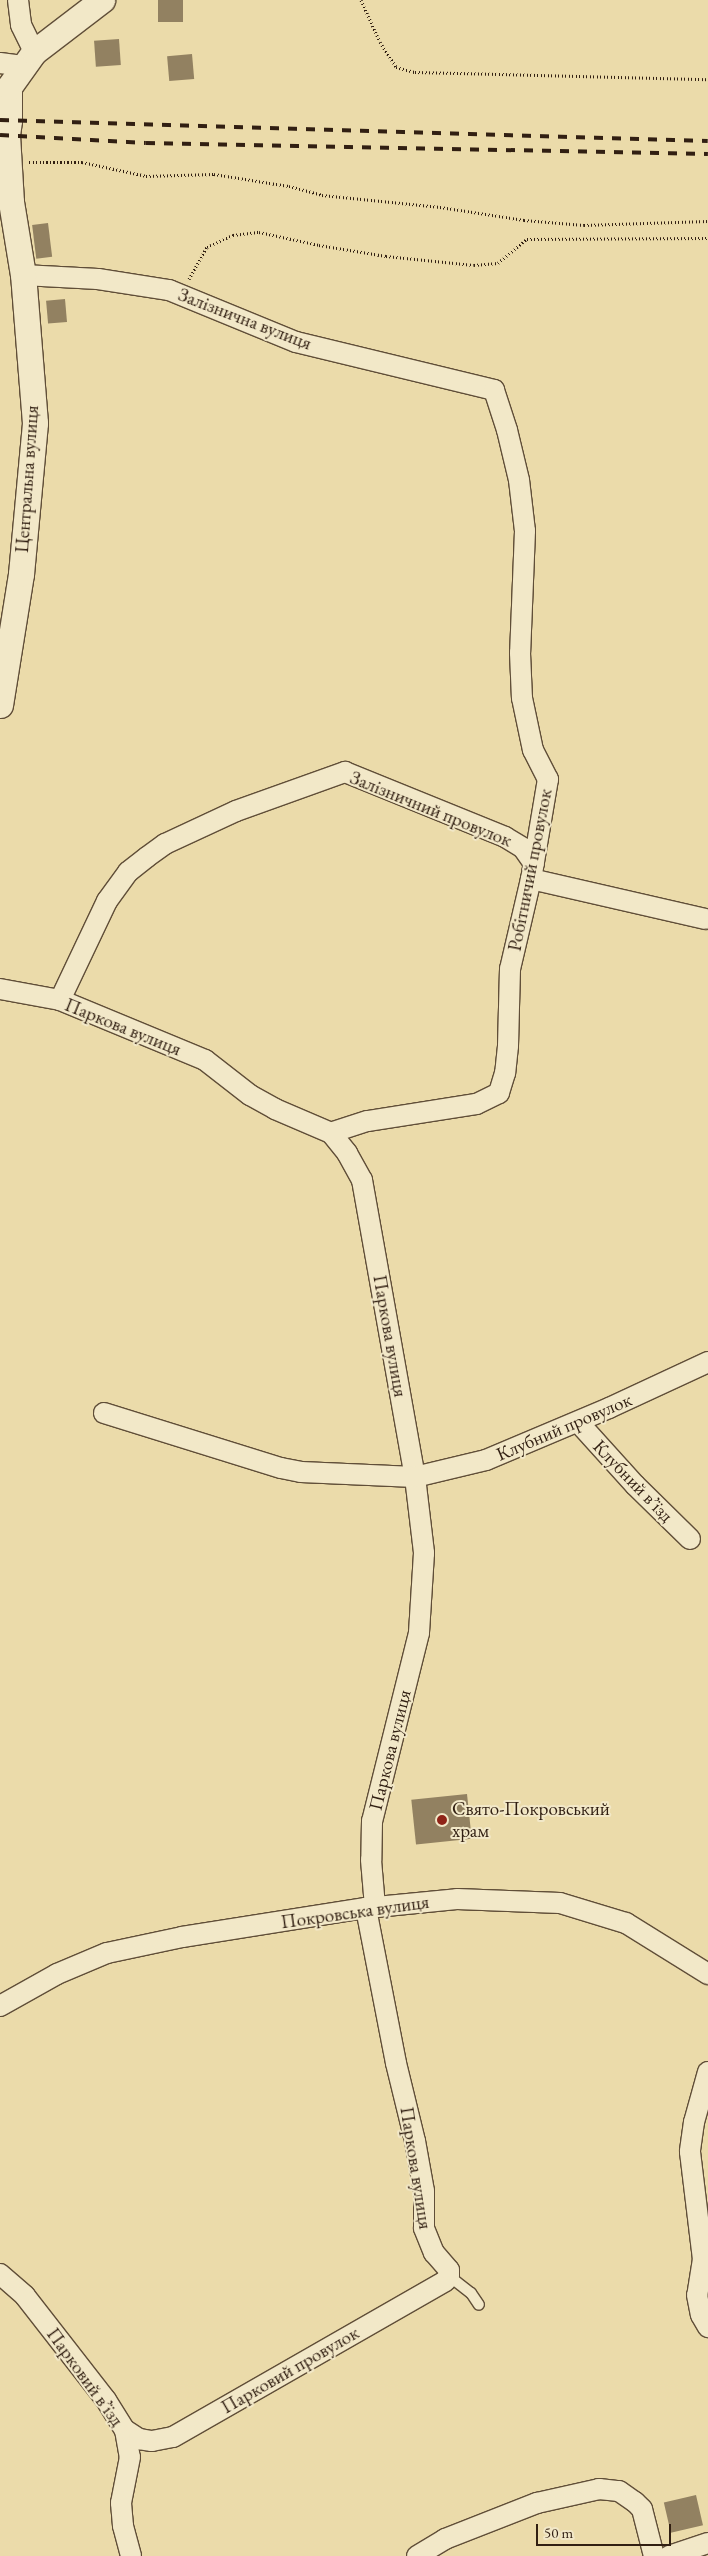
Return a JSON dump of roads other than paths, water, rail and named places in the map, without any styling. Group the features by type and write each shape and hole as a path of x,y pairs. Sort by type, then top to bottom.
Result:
{"street":[{"path":"18,0 21,25 19,60"},
{"path":"19,60 102,0"},
{"name":"Центральна вулиця","path":"0,705 21,574 34,423 23,275 5,202 10,87 19,60"},
{"name":"Залізнична вулиця","path":"23,275 98,279 169,290 296,342 494,390"},
{"name":"Робітничий провулок","path":"331,1134 367,1121 476,1104 499,1093 505,1073 508,1046 510,969 533,872 548,779 533,750 522,698 520,652 525,531 518,480 507,430 494,390"},
{"name":"Залізничний провулок","path":"60,1000 107,901 128,872 165,844 236,811 345,772 505,837 523,848 533,872"},
{"path":"533,872 705,919"},
{"name":"Паркова вулиця","path":"0,989 60,1000 205,1060 250,1095 274,1109 331,1134 347,1153 362,1180 415,1477 424,1553 419,1633 372,1821 370,1907 396,2063 415,2141 424,2191 424,2228 434,2253 449,2270 449,2276"},
{"name":"Клубний провулок","path":"104,1413 281,1468 301,1472 415,1477 486,1460 578,1422 708,1362"},
{"name":"Клубний в’їзд","path":"578,1422 635,1485 690,1539"},
{"name":"Покровська вулиця","path":"0,2006 57,1974 107,1953 182,1937 370,1907 457,1898 560,1903 626,1923 708,1973"},
{"path":"708,2072 694,2122 690,2152 703,2259 697,2295 708,2327"},
{"name":"Парковий в’їзд","path":"0,2274 25,2296 106,2400 125,2430 130,2457 121,2503 123,2526 131,2556"},
{"name":"Парковий провулок","path":"125,2430 139,2439 152,2441 173,2437 445,2281 449,2276"},
{"path":"417,2556 444,2539 537,2503 599,2488 619,2491 642,2509 654,2556"},
{"path":"669,2556 708,2543"}],"lane":[{"path":"449,2276 471,2293 479,2305"}],"railway":[{"path":"0,120 708,141"},
{"path":"0,135 146,143 708,154"}],"place":[{"name":"Свято-Покровський храм","path":"442,1820"}]}
